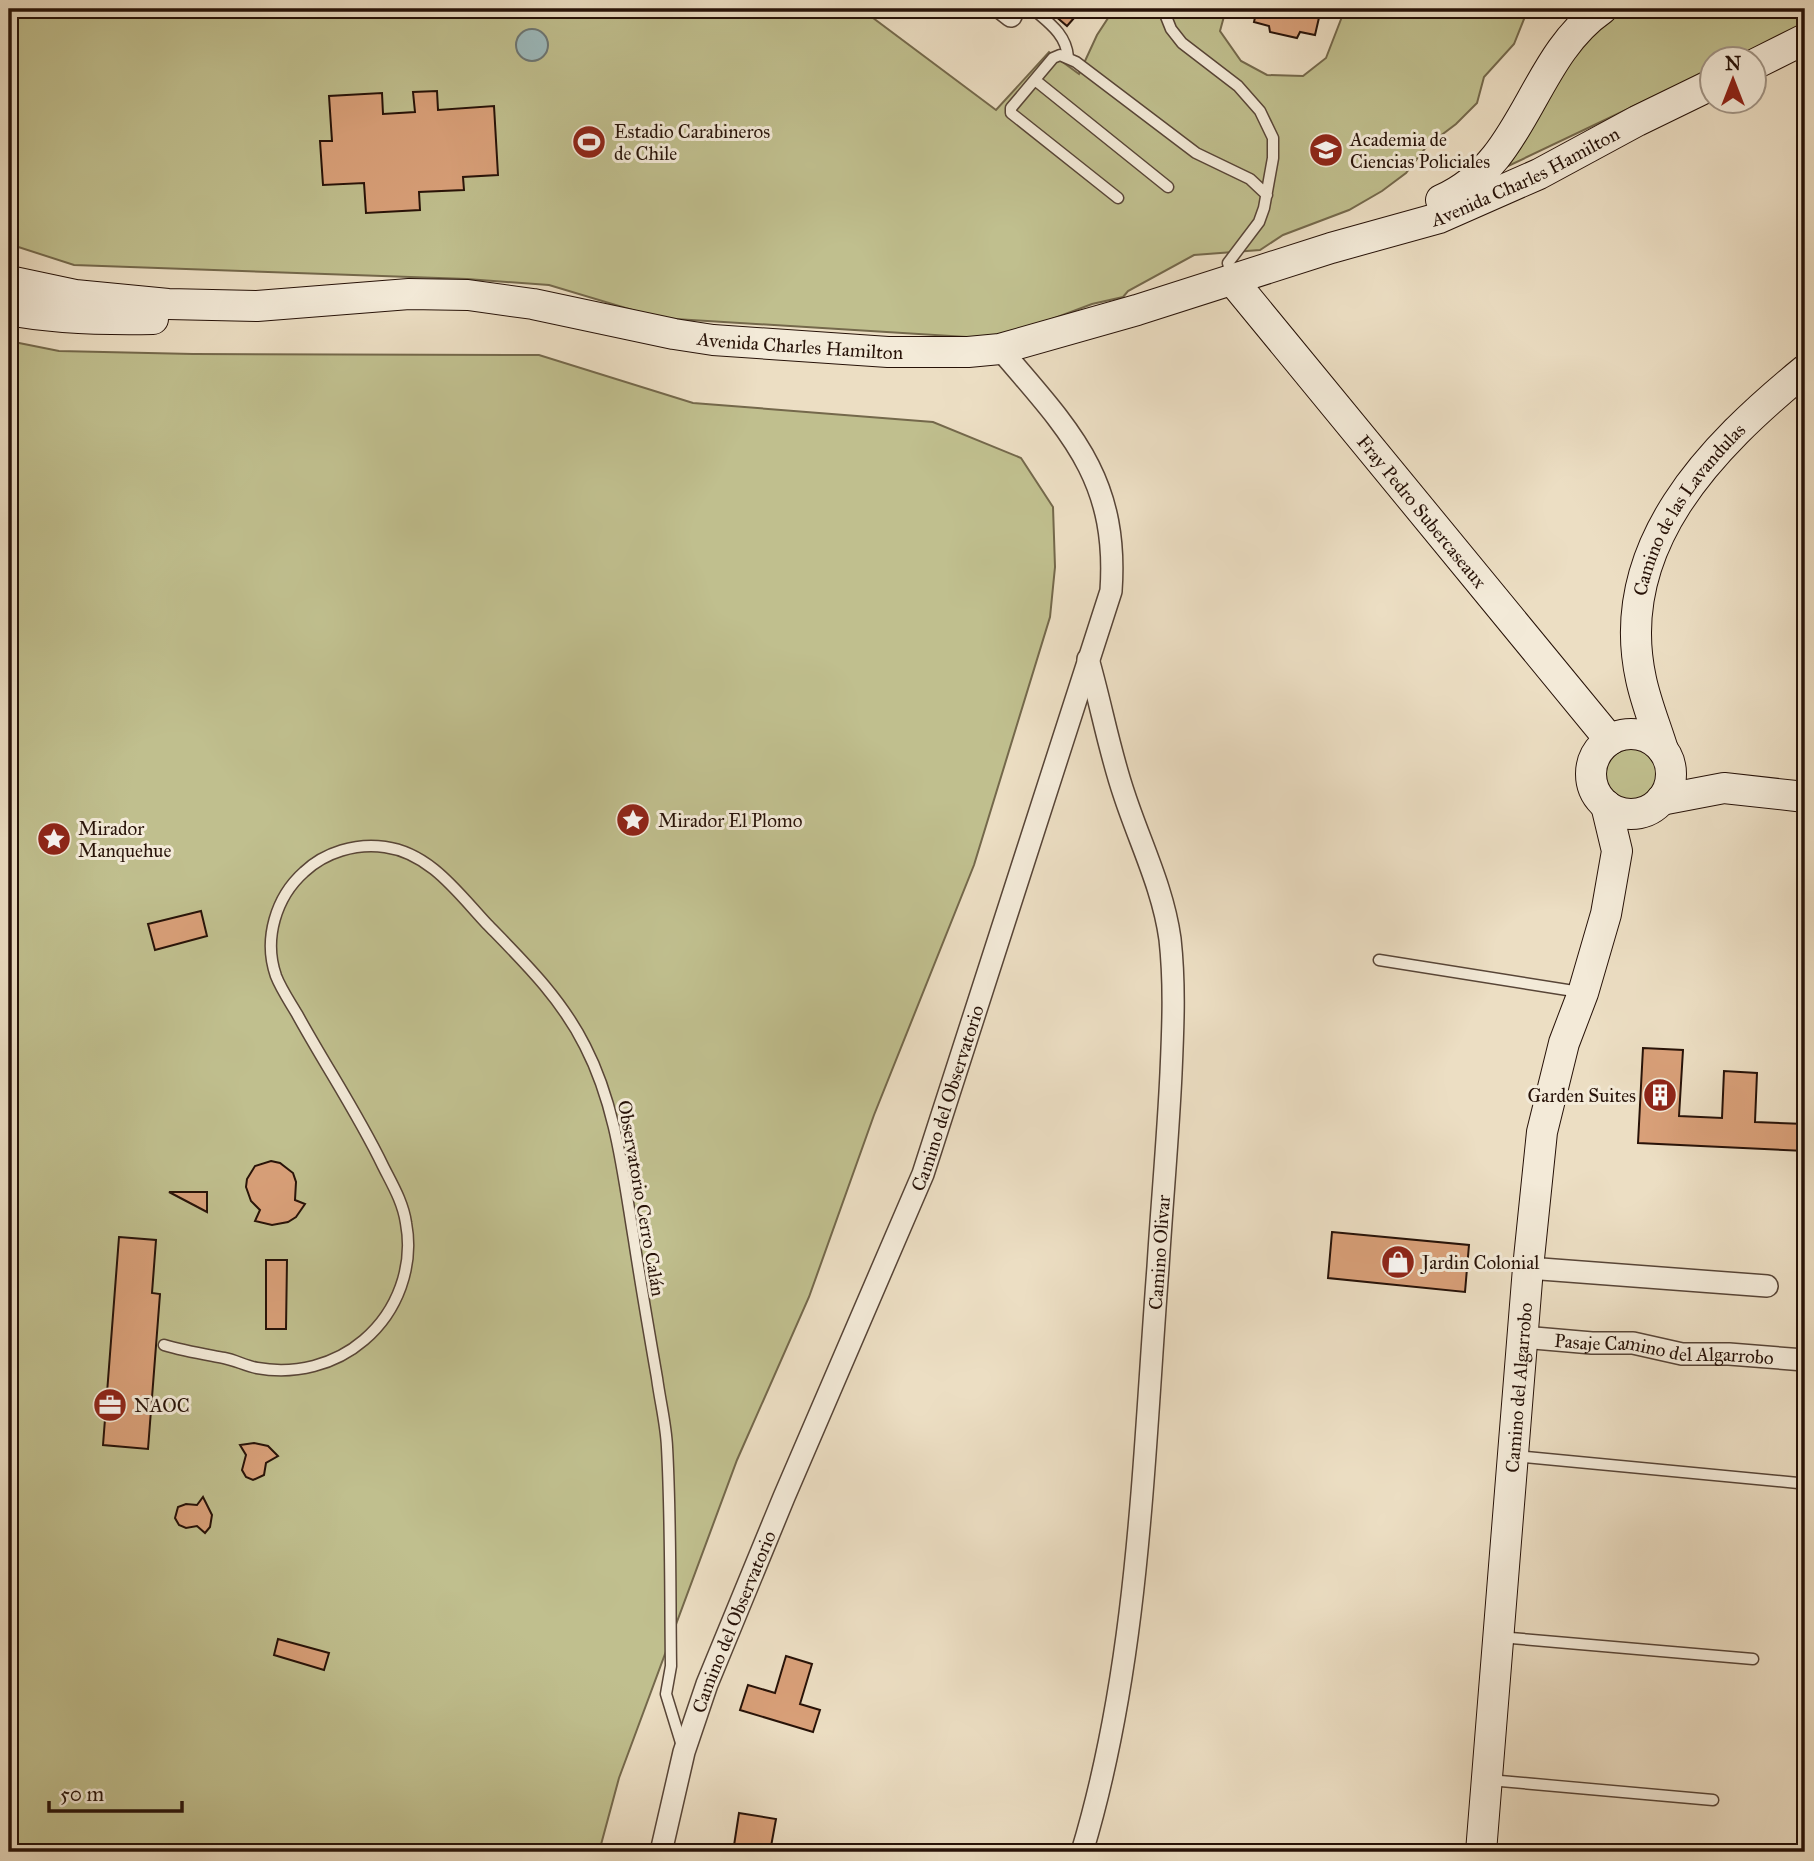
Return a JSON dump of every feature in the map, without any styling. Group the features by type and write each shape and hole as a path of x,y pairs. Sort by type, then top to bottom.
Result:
{"street":[{"name":"Avenida Charles Hamilton","path":"1331,248 1461,191 1470,184 1500,153 1567,42 1584,22 1602,9"},
{"path":"1769,57 1805,39"},
{"name":"Avenida Charles Hamilton","path":"9,310 39,316 90,320 160,319 257,306 409,294 455,295 533,304 713,340 910,352 1000,349 1233,281 1331,248 1439,218 1539,174 1699,91"},
{"name":"Avenida Charles Hamilton","path":"9,281 75,295 168,304 257,306"},
{"name":"Fray Pedro Subercaseaux","path":"1233,281 1618,737"},
{"name":"Camino del Observatorio","path":"661,1852 684,1752 708,1684 779,1510 923,1174 1111,591 1112,545 1096,478 1074,438 1000,349"},
{"name":"Camino de las Lavandulas","path":"1666,757 1641,678 1637,640 1638,606 1646,572 1673,507 1694,477 1731,436 1805,370"},
{"name":"Camino Olivar","path":"1082,1852 1114,1718 1133,1591 1169,1108 1174,979 1162,902 1110,748 1088,659"},
{"name":"Camino de las Lavandulas","path":"1618,737 1641,678"},
{"path":"1724,788 1666,757 1647,737 1618,737 1600,748 1591,771 1592,784 1597,795 1606,805 1626,813 1724,788 1805,797"},
{"path":"1654,805 1668,789 1671,776 1666,757"},
{"name":"Camino del Algarrobo","path":"1481,1852 1515,1456 1528,1268 1542,1132 1564,1044 1583,993 1606,914 1617,851 1606,805"},
{"name":"Camino del Algarrobo","path":"1617,851 1654,805"},
{"path":"1528,1268 1767,1286"},
{"name":"Pasaje Camino del Algarrobo","path":"1523,1337 1592,1343 1633,1343 1682,1354 1729,1354 1804,1360"}],"lane":[{"path":"1033,9 1062,34 1068,57"},
{"path":"1163,9 1171,29 1182,43 1238,86 1260,111 1273,138 1267,195 1259,222 1228,263 1233,281"},
{"path":"1118,198 1011,113 1011,108 1053,58 1060,55 1068,57 1196,153 1250,180 1267,195"},
{"path":"1035,80 1168,187"},
{"name":"Observatorio Cerro Calán","path":"164,1345 259,1368 275,1370 312,1367 346,1353 362,1342 382,1322 396,1298 403,1281 408,1253 403,1207 368,1134 277,977 271,947 275,916 281,902 310,866 337,852 360,847 383,847 413,855 439,873 543,981 586,1047 607,1097 620,1152 667,1443 671,1666 666,1693 684,1752"},
{"path":"1379,960 1583,993"},
{"path":"1515,1456 1798,1483"},
{"path":"1499,1637 1753,1659"},
{"path":"1487,1780 1713,1800"}],"shaded area":[{"name":"Estadio Carabineros de Chile","path":"9,9 861,9 996,110 1049,52 1079,74 1097,35 1114,9 1226,9 1220,31 1241,61 1267,75 1303,76 1326,58 1345,9 1394,9 1396,13 1423,18 1436,9 1528,9 1514,44 1484,77 1477,103 1456,124 1427,146 1406,173 1382,191 1349,210 1283,235 1260,250 1194,255 1128,291 1123,297 1092,304 999,339 659,318 549,285 467,279 74,265 9,244"},
{"path":"1629,9 1805,9 1805,24 1759,46 1699,46 1699,75 1504,168 1557,78 1590,37"},
{"path":"9,341 59,351 539,355 693,403 933,422 1021,458 1053,507 1055,567 1050,617 974,865 874,1115 809,1297 737,1460 619,1778 599,1852 9,1852"},
{"path":"1633,748 1652,756 1660,775 1652,794 1633,802 1614,794 1606,775 1614,756"}],"water":[{"path":"532,29 543,34 548,45 543,56 532,61 521,56 516,45 521,34"}],"building":[{"path":"1047,9 1082,9 1067,26"},
{"path":"1257,9 1321,9 1315,35 1300,32 1297,38 1270,32 1269,26 1254,22"},
{"path":"437,91 438,110 494,106 498,175 463,177 464,190 419,192 420,210 366,213 364,183 323,185 320,141 332,141 329,96 382,93 383,114 415,112 413,92"},
{"path":"201,911 207,936 155,950 148,924"},
{"name":"Garden Suites","path":"1643,1048 1683,1050 1679,1116 1722,1118 1724,1071 1757,1073 1755,1122 1805,1124 1805,1151 1638,1143"},
{"path":"271,1161 280,1163 293,1173 296,1182 295,1200 305,1204 296,1217 288,1222 272,1225 255,1221 260,1210 251,1201 246,1187 247,1179 255,1166"},
{"path":"169,1192 207,1192 207,1212"},
{"name":"Jardin Colonial","path":"1332,1232 1469,1245 1465,1292 1328,1278"},
{"path":"119,1237 156,1240 152,1293 160,1294 148,1449 103,1445"},
{"path":"266,1260 287,1260 286,1329 266,1329"},
{"path":"254,1443 268,1446 278,1456 266,1463 264,1475 253,1480 246,1477 242,1470 246,1455 240,1445"},
{"path":"203,1497 212,1515 210,1527 205,1533 197,1526 186,1528 179,1525 175,1518 178,1507 186,1504 197,1505"},
{"path":"278,1639 329,1653 324,1670 274,1655"},
{"path":"786,1656 812,1664 800,1704 820,1710 813,1732 740,1710 748,1685 775,1693"},
{"path":"739,1813 776,1819 770,1852 733,1852"}],"place":[{"name":"Estadio Carabineros de Chile","path":"589,142"},
{"name":"Academia de Ciencias Policiales","path":"1326,150"},
{"name":"Mirador El Plomo","path":"633,820"},
{"name":"Mirador Manquehue","path":"54,839"},
{"name":"Garden Suites","path":"1660,1095"},
{"name":"Jardin Colonial","path":"1398,1262"},
{"name":"NAOC","path":"110,1405"}]}
